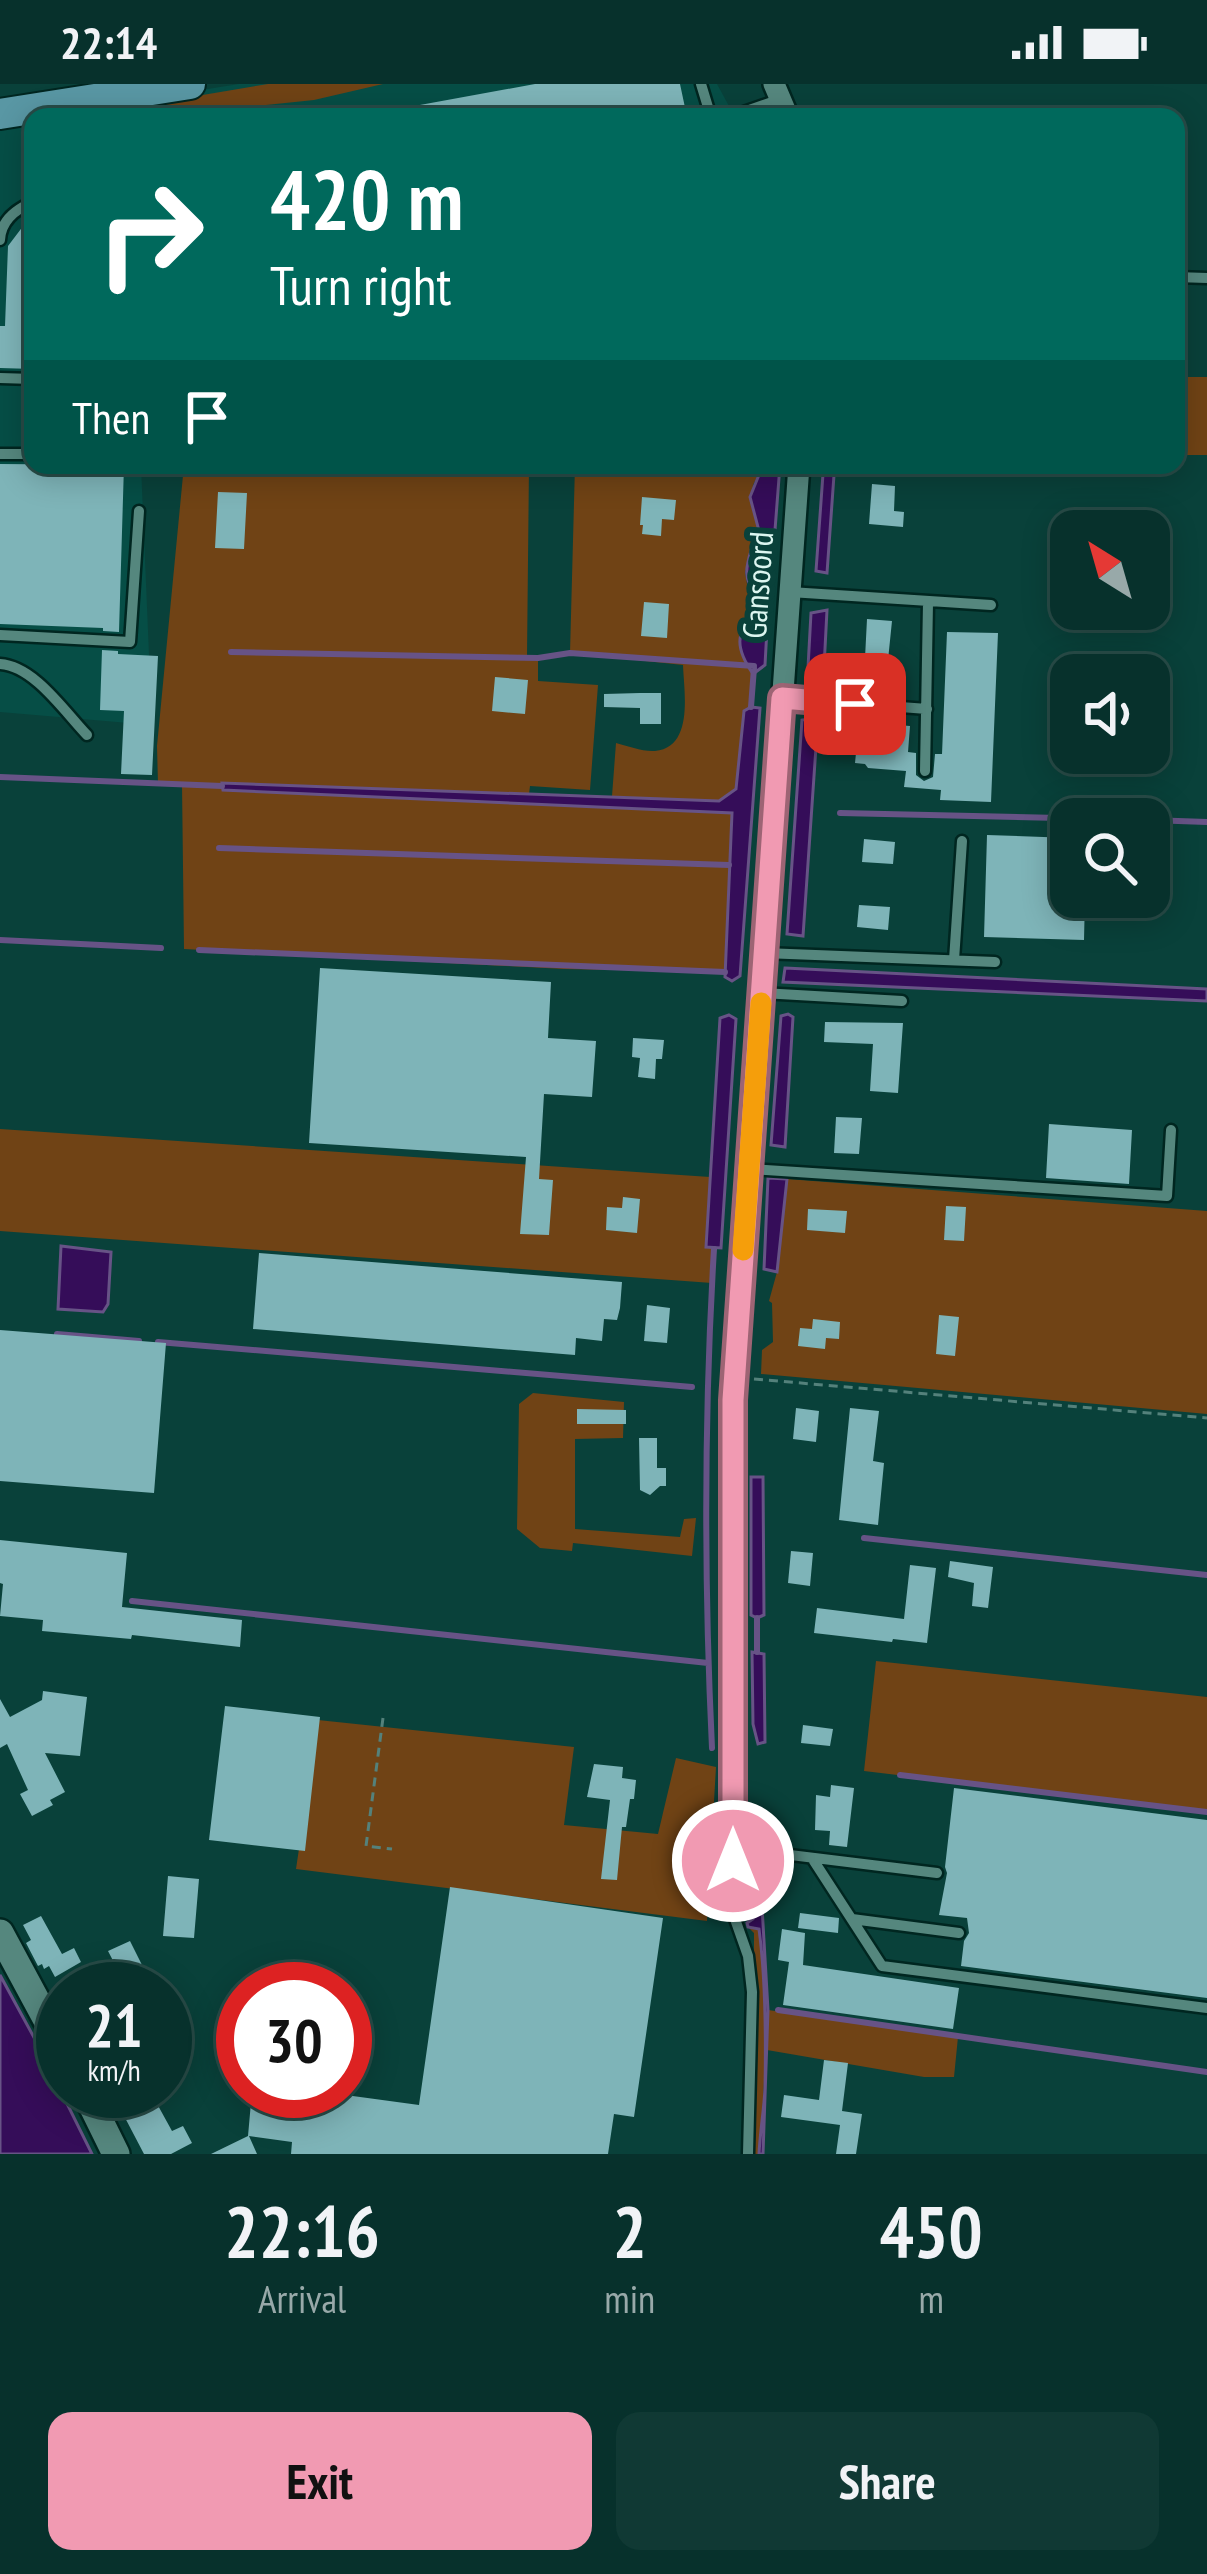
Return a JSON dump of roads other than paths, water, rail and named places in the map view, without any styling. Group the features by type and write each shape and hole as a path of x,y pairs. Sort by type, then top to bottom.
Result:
{"main road":[{"path":"38,108 190,84"}],"street":[{"name":"Gansoord","path":"733,1854 734,1377 798,474"},
{"path":"0,1933 36,2000"},
{"path":"98,2118 116,2154"}],"lane":[{"path":"0,240 10,216 24,207"},
{"path":"0,635 130,642 140,511"},
{"path":"790,592 991,605"},
{"path":"926,771 928,603"},
{"path":"0,664 29,674 87,735"},
{"path":"782,698 927,709"},
{"path":"954,960 962,841"},
{"path":"764,953 995,962"},
{"path":"762,993 902,1001"},
{"path":"749,1168 1167,1196 1172,1130"},
{"path":"748,2154 752,1993 748,1956 735,1919 733,1854 938,1873"},
{"path":"812,1858 883,1966 1207,2008"},
{"path":"852,1919 959,1934"}],"waterway":[{"path":"231,652 538,658 570,653 754,666"},
{"path":"751,707 754,668"},
{"path":"0,777 222,786"},
{"path":"840,813 1050,818"},
{"path":"1170,821 1207,822"},
{"path":"219,848 729,865"},
{"path":"0,940 161,948"},
{"path":"199,950 725,972"},
{"path":"712,1748 706,1498 714,1249"},
{"path":"57,1334 139,1341"},
{"path":"158,1342 692,1387"},
{"path":"864,1538 1207,1575"},
{"path":"132,1601 708,1663"},
{"path":"757,1618 757,1652"},
{"path":"900,1775 1207,1812"},
{"path":"778,2010 1207,2072"}]}
